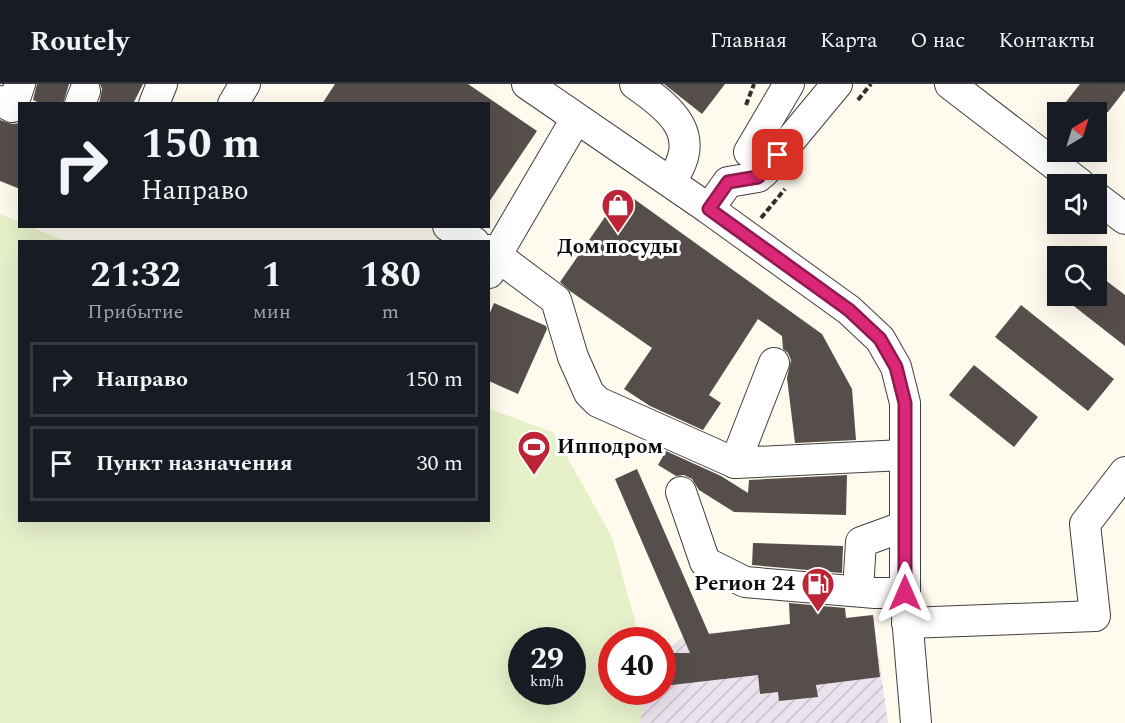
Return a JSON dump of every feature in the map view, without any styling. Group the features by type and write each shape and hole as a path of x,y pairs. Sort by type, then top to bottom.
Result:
{"street":[{"path":"155,102 162,84"},
{"path":"233,102 245,84"},
{"path":"527,84 709,209 849,310 880,339 896,367 905,403 906,623 916,723"},
{"path":"635,84 674,115 683,132 683,162 670,182"},
{"path":"750,152 789,84"},
{"path":"709,209 728,182 758,177 764,172 829,94 797,84"},
{"path":"970,90 1068,174"},
{"path":"490,250 576,119"},
{"path":"451,228 467,240"},
{"path":"490,257 556,300 573,357 589,393 598,402 735,462 904,455"},
{"path":"735,462 774,363"},
{"path":"906,623 1095,616 1085,524 1125,472"},
{"path":"681,492 705,562 745,582 875,593 905,593"},
{"path":"858,590 861,543 905,526"}],"shaded area":[{"path":"873,615 888,723 640,723 643,705 676,705 676,642 684,636"}],"green space":[{"name":"Ипподром","path":"0,214 18,222 18,228 34,228 64,240 18,240 18,522 490,522 490,409 553,432 612,537 636,627 598,627 598,705 643,705 640,723 0,723"}],"building":[{"path":"37,84 69,84 64,102 33,100"},
{"path":"100,84 143,84 134,102 99,102 102,89"},
{"path":"335,84 468,84 537,131 490,201 490,102 323,102"},
{"path":"664,84 725,84 702,114"},
{"path":"1080,84 1125,84 1125,90 1108,112 1107,102 1066,102"},
{"path":"0,120 18,123 18,188 0,181"},
{"path":"623,191 822,334 852,389 856,440 795,443 787,378 791,360 783,349 782,336 758,319 709,395 721,403 703,430 650,406 624,389 652,348 560,282"},
{"path":"1107,281 1125,295 1125,346 1074,306 1107,306"},
{"path":"494,303 546,326 547,329 518,394 490,381 490,313"},
{"path":"1021,305 1114,379 1088,411 995,337"},
{"path":"974,365 1038,417 1014,447 949,395"},
{"path":"666,451 721,476 748,493 749,480 847,475 846,515 734,512 699,490 692,479 684,475 676,476 658,465"},
{"path":"637,469 709,634 790,624 789,603 845,608 846,618 873,615 880,677 816,685 818,697 779,701 778,692 760,694 758,675 676,684 676,653 690,653 615,479"},
{"path":"753,543 843,546 842,573 752,565"}],"place":[{"name":"Дом посуды","path":"618,234"},
{"name":"Ипподром","path":"534,476"},
{"name":"Регион 24","path":"818,613"}],"route":[{"path":"778,155 758,177 728,182 709,209 849,310 880,339 896,367 905,403 905,593"}]}
